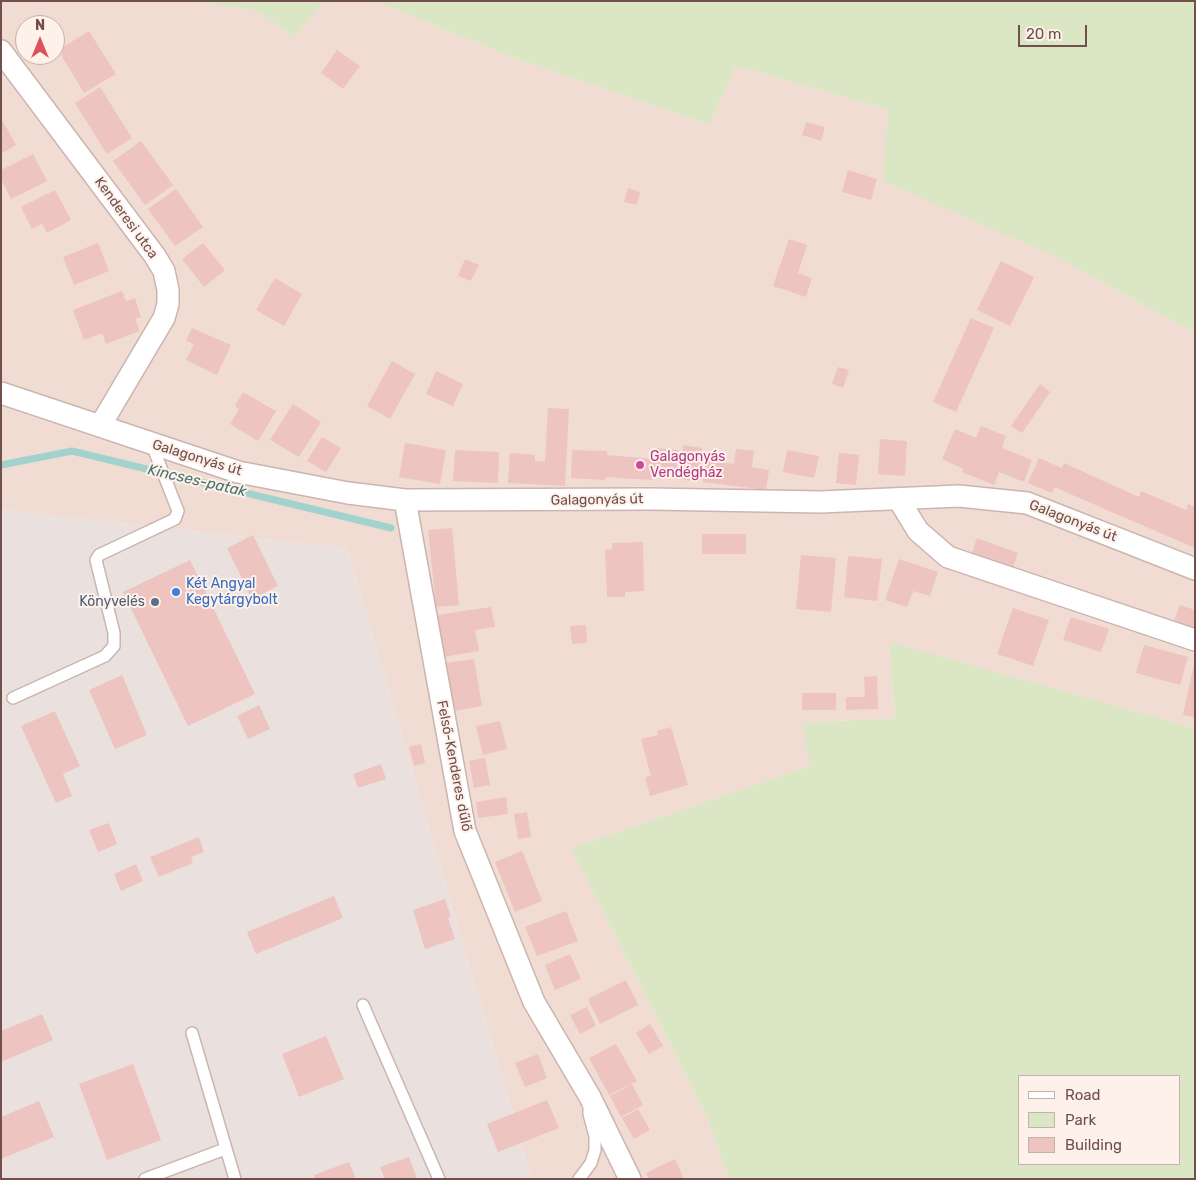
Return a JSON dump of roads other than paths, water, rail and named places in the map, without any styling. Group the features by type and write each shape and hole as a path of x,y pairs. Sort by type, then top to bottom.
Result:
{"street":[{"name":"Kenderesi utca","path":"1,51 155,256 164,271 168,290 168,304 164,318 100,426"},
{"name":"Galagonyás út","path":"1,393 100,426 156,455 348,493 405,500 650,499 835,502 959,496 1027,502 1195,569"},
{"name":"Felső-Kenderes dűlő","path":"405,500 465,831 534,1002 590,1097 630,1179"},
{"path":"899,500 918,531 948,558 1195,640"}],"lane":[{"path":"13,698 105,656 114,646 114,632 96,560 99,555 175,519 178,511 156,455"},
{"path":"363,1005 439,1179"},
{"path":"192,1033 235,1179"},
{"name":"Felső-Kenderes dűlő","path":"580,1179 591,1163 595,1150 589,1114 590,1097"},
{"path":"145,1179 225,1149"}],"waterway":[{"name":"Kincses-patak","path":"1,465 72,451 391,528"}],"place":[{"name":"Galagonyás Vendégház","path":"640,465"},
{"name":"Két Angyal Kegytárgybolt","path":"176,592"},
{"name":"Könyvelés","path":"155,602"}]}
